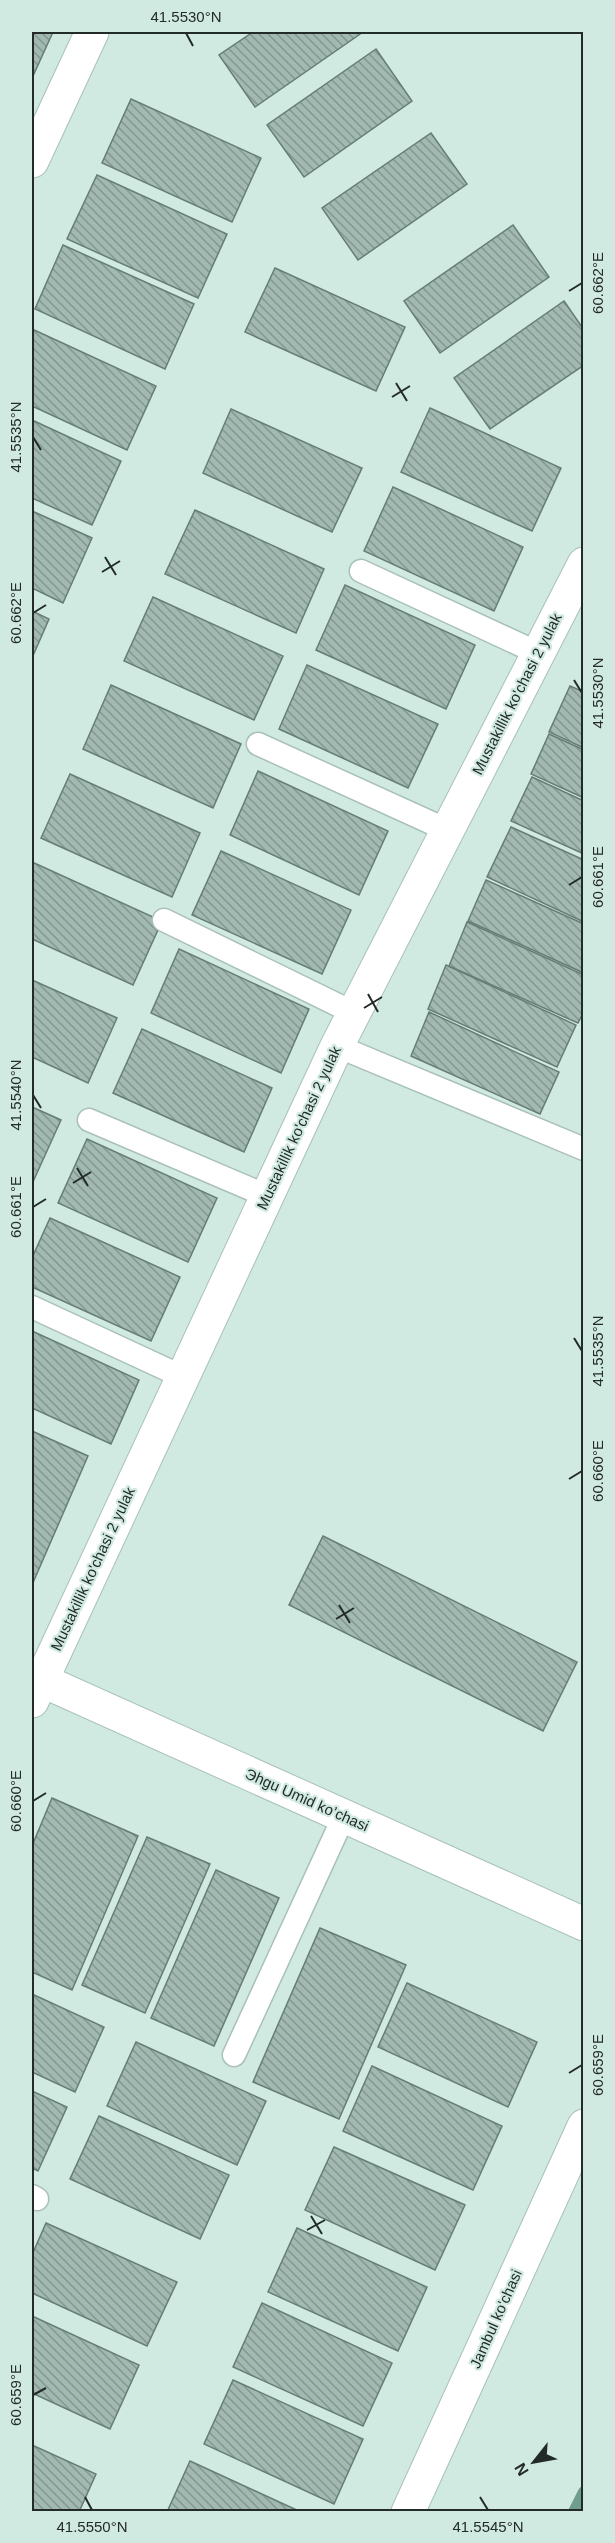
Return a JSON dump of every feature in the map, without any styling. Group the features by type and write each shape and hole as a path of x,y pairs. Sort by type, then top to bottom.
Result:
{"street":[{"path":"32,161 92,32"},
{"name":"Mustakillik ko'chasi 2 yulak","path":"35,1686 183,1377 337,1046 584,564"},
{"name":"Эhgu Umid ko’chasi","path":"35,1686 344,1816 584,1924"},
{"name":"Jambul ko'chasi","path":"408,2511 584,2126"}],"lane":[{"path":"361,572 538,653"},
{"path":"258,744 447,830"},
{"path":"164,920 354,1013"},
{"path":"337,1046 584,1149"},
{"path":"89,1120 267,1196"},
{"path":"32,1307 183,1377"},
{"path":"234,2055 344,1816"}],"building":[{"path":"32,32 53,32 33,76 32,76"},
{"path":"253,32 363,32 255,107 219,55"},
{"path":"376,49 412,101 304,177 267,125"},
{"path":"131,99 261,158 232,222 102,163"},
{"path":"431,133 467,184 358,260 322,208"},
{"path":"97,175 227,234 198,298 67,239"},
{"path":"513,225 549,277 440,353 404,301"},
{"path":"63,245 194,304 165,369 35,309"},
{"path":"275,268 405,327 376,391 245,332"},
{"path":"564,301 584,330 584,365 490,429 454,378"},
{"path":"32,329 156,386 127,450 32,406"},
{"path":"430,408 561,468 532,531 401,472"},
{"path":"231,409 362,468 332,532 203,473"},
{"path":"32,420 121,461 92,525 32,498"},
{"path":"393,487 523,547 494,611 364,551"},
{"path":"195,510 324,569 296,633 165,574"},
{"path":"32,511 92,538 63,603 32,588"},
{"path":"345,585 475,645 446,709 316,650"},
{"path":"153,597 283,656 254,720 124,661"},
{"path":"32,611 49,619 32,658"},
{"path":"307,665 438,724 408,788 279,729"},
{"path":"111,685 241,744 213,808 83,749"},
{"path":"570,686 584,692 584,748 549,732"},
{"path":"549,734 584,750 584,798 531,774"},
{"path":"258,771 388,831 359,895 230,835"},
{"path":"70,774 200,833 172,897 41,838"},
{"path":"532,777 584,801 584,854 511,821"},
{"path":"511,827 584,860 584,922 487,877"},
{"path":"221,851 351,910 322,974 192,915"},
{"path":"32,862 162,921 133,985 32,939"},
{"path":"486,880 584,924 584,973 468,921"},
{"path":"467,922 584,975 584,1011 578,1023 449,966"},
{"path":"179,949 309,1009 281,1073 151,1013"},
{"path":"446,965 576,1025 557,1067 428,1009"},
{"path":"32,980 117,1018 88,1083 32,1057"},
{"path":"429,1012 559,1072 540,1114 411,1056"},
{"path":"142,1029 272,1088 244,1152 113,1093"},
{"path":"32,1107 61,1120 32,1184"},
{"path":"87,1139 217,1198 188,1262 58,1203"},
{"path":"50,1218 180,1277 151,1341 32,1287 32,1258"},
{"path":"32,1331 139,1380 111,1444 32,1408"},
{"path":"32,1431 88,1456 32,1585"},
{"path":"323,1536 577,1662 543,1731 289,1605"},
{"path":"52,1798 138,1836 72,1990 32,1972 32,1846"},
{"path":"147,1837 210,1864 145,2013 82,1985"},
{"path":"216,1870 279,1898 214,2046 151,2018"},
{"path":"320,1928 406,1965 339,2119 253,2082"},
{"path":"407,1983 537,2042 508,2107 378,2047"},
{"path":"32,1994 104,2027 75,2092 32,2072"},
{"path":"136,2042 266,2101 237,2165 107,2106"},
{"path":"372,2066 502,2126 473,2190 343,2131"},
{"path":"32,2091 67,2107 38,2171 32,2168"},
{"path":"99,2116 229,2175 200,2239 70,2179"},
{"path":"334,2147 465,2205 435,2270 305,2210"},
{"path":"46,2223 177,2282 147,2346 32,2293 32,2255"},
{"path":"297,2228 427,2287 398,2351 268,2292"},
{"path":"262,2303 392,2363 363,2426 233,2367"},
{"path":"32,2316 139,2365 110,2429 32,2393"},
{"path":"233,2380 363,2439 334,2504 204,2444"},
{"path":"32,2445 96,2474 79,2512 32,2512"},
{"path":"190,2461 301,2512 167,2512"}],"waterway":[{"path":"574,2512 584,2492"}]}
